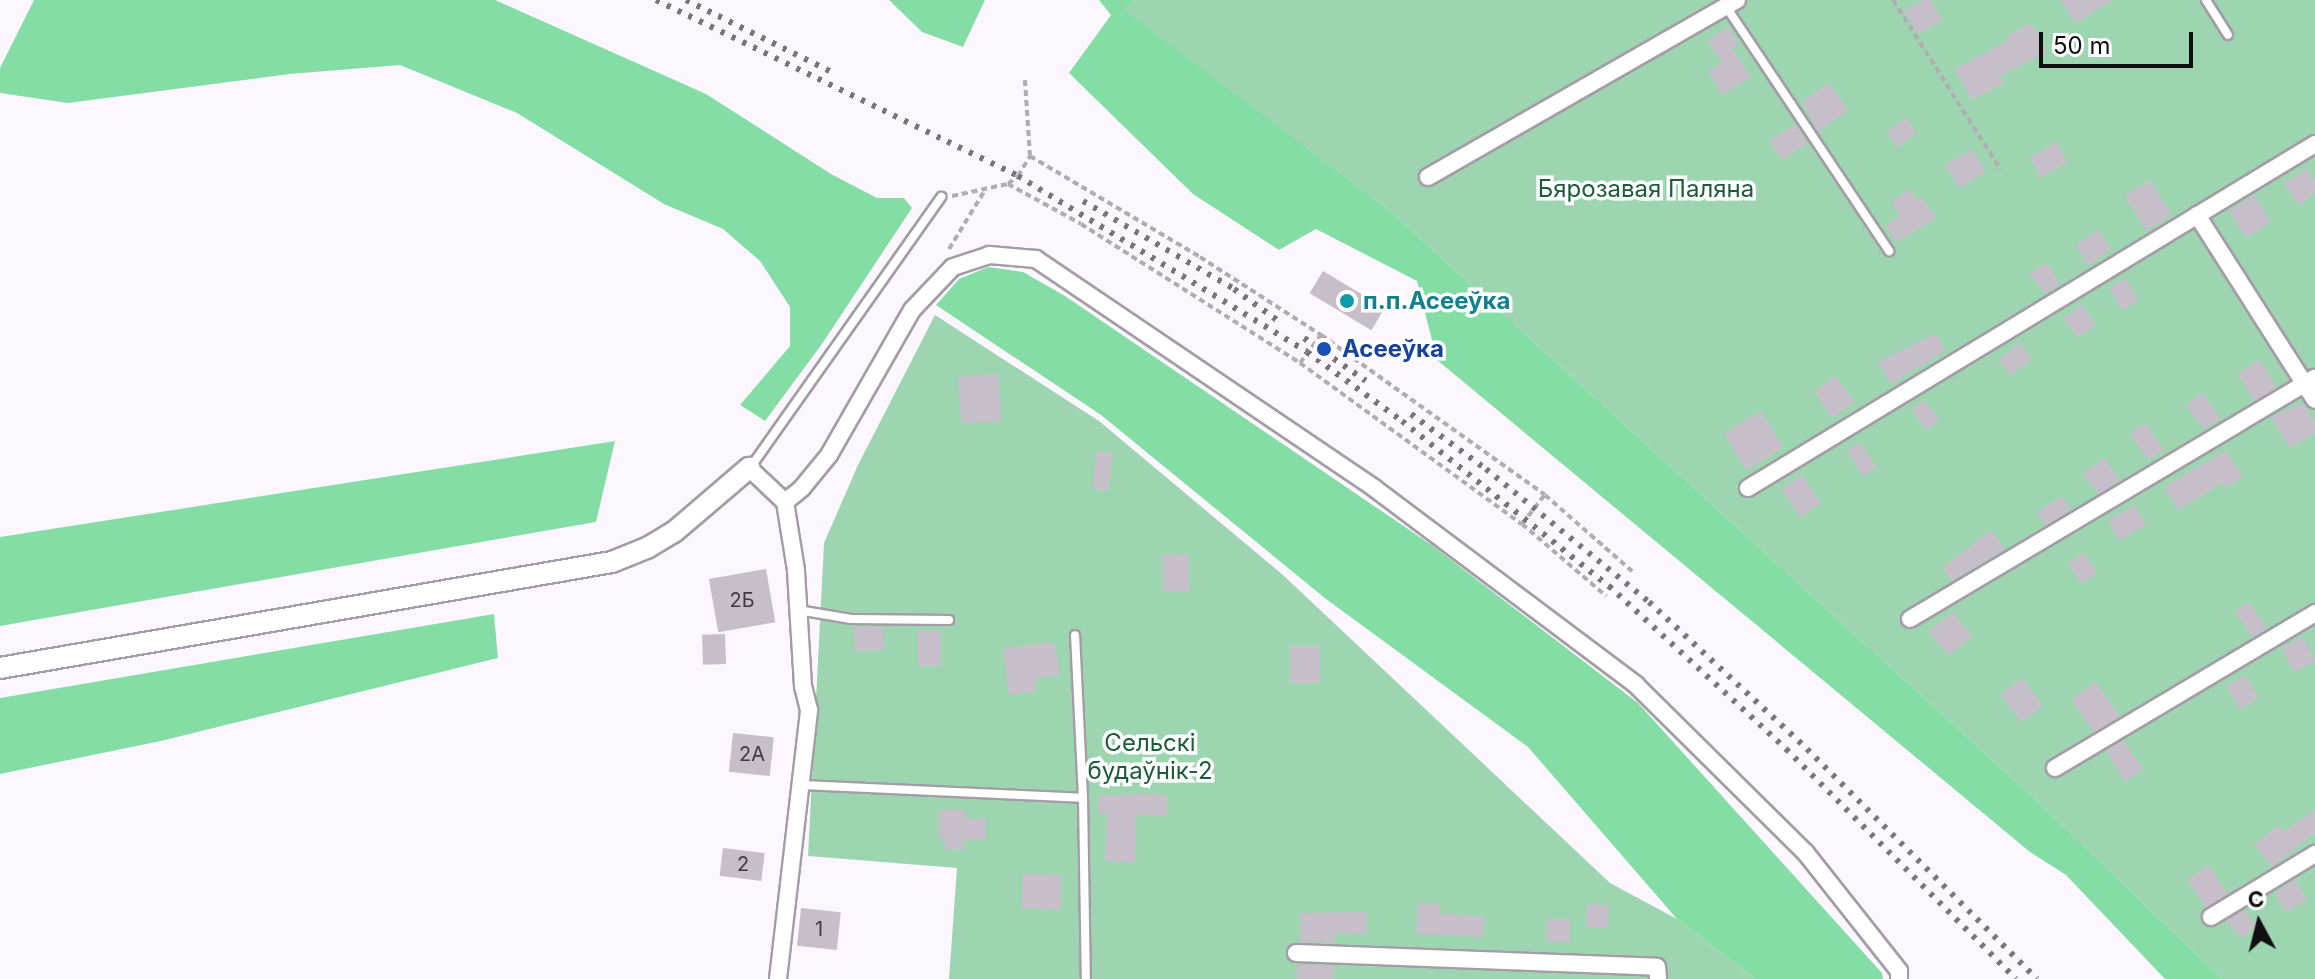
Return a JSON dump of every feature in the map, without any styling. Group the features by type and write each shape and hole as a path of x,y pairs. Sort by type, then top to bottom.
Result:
{"street":[{"path":"1428,177 1728,2"},
{"path":"1748,488 2315,144"},
{"path":"2197,215 2310,381 2315,400"},
{"path":"785,502 802,488 829,455 912,310 953,267 989,255 1036,259 1374,488 1636,685 1805,852 1899,971 1899,979"},
{"path":"1910,619 2310,381"},
{"path":"0,668 612,562 674,532 749,468 785,502 796,570 803,686 809,710 778,979"},
{"path":"2055,768 2315,613"},
{"path":"2211,917 2315,854"},
{"path":"1296,953 1657,967 1658,979"}],"lane":[{"path":"2206,0 2228,35"},
{"path":"1728,2 1889,251"},
{"path":"749,468 941,197"},
{"path":"798,610 851,619 949,620"},
{"path":"1075,635 1083,798 1086,979"},
{"path":"800,785 1083,798"}],"path":[{"path":"1893,0 2001,170"},
{"path":"941,197 1008,184 1030,156 1025,80"},
{"path":"1030,156 1200,257 1321,335 1545,495 1633,572"},
{"path":"1008,184 1132,256 1300,363 1522,524 1606,596"},
{"path":"1300,363 1321,335"},
{"path":"1522,524 1545,495"}],"green space":[{"path":"34,0 495,0 706,94 831,174 877,198 904,198 912,208 822,344 765,421 740,405 790,346 790,307 760,261 723,229 664,204 517,113 400,65 290,74 68,103 0,93 0,68"},
{"path":"889,0 985,0 963,47 922,32"},
{"path":"1099,0 1135,0 1123,9 1389,210 2035,799 2222,979 2165,979 2066,875 2030,852 1437,360 1417,281 1316,229 1279,250 1193,194 1069,73 1111,15"},
{"name":"Бярозавая Паляна","path":"1135,0 2315,0 2315,979 2222,979 2035,799 1389,210 1122,9"},
{"path":"988,267 1023,272 1065,296 1433,546 1638,703 1882,973 1883,979 1756,979 1677,919 1528,747 1326,599 1101,415 936,305 959,279"},
{"name":"Сельскі будаўнік-2","path":"935,315 1099,421 1283,575 1610,883 1677,919 1756,979 949,979 957,868 808,856 824,543 858,465"},
{"path":"615,441 596,522 0,626 0,537"},
{"path":"494,614 498,658 161,741 0,774 0,698"}],"building":[{"path":"1923,0 1930,0 1942,20 1918,34 1904,11"},
{"path":"2061,0 2113,0 2075,23"},
{"path":"2031,23 2047,52 2000,76 2004,83 1972,100 1955,69 2009,40 2007,36"},
{"path":"1728,27 1739,44 1732,48 1751,77 1722,95 1708,71 1722,63 1708,40"},
{"path":"1829,83 1848,110 1818,132 1802,101"},
{"path":"1906,118 1917,134 1897,147 1886,132"},
{"path":"1796,124 1808,144 1781,160 1769,140"},
{"path":"2056,142 2068,162 2041,178 2029,158"},
{"path":"1972,149 1986,172 1959,188 1945,165"},
{"path":"2306,168 2315,181 2315,193 2299,205 2284,184"},
{"path":"2150,180 2172,215 2146,231 2125,196"},
{"path":"1909,189 1918,201 1922,198 1936,218 1897,242 1885,226 1900,215 1891,202"},
{"path":"2254,195 2271,222 2246,238 2229,211"},
{"path":"2098,230 2111,249 2087,266 2076,244"},
{"path":"2047,263 2060,284 2046,294 2029,274"},
{"name":"п.п.Асееўка","path":"1323,271 1385,308 1371,330 1310,293"},
{"path":"2125,278 2139,300 2123,310 2109,288"},
{"path":"2082,305 2096,324 2077,338 2063,319"},
{"path":"1936,333 1945,351 1891,384 1878,362"},
{"path":"2020,343 2032,359 2010,375 1998,359"},
{"path":"2260,360 2277,388 2255,402 2238,373"},
{"path":"998,374 1001,421 961,424 958,377"},
{"path":"1836,376 1854,402 1832,418 1814,391"},
{"path":"2202,393 2221,418 2205,430 2186,405"},
{"path":"1924,400 1939,421 1926,430 1911,409"},
{"path":"2303,403 2315,423 2315,433 2290,448 2271,417"},
{"path":"1761,411 1783,448 1746,470 1724,433"},
{"path":"2145,423 2164,449 2148,460 2130,434"},
{"path":"1860,442 1876,467 1863,476 1847,451"},
{"path":"2226,450 2243,477 2226,488 2222,483 2179,510 2164,487"},
{"path":"1097,451 1113,453 1108,491 1092,489"},
{"path":"2104,458 2120,480 2099,495 2083,473"},
{"path":"1802,475 1821,503 1800,517 1781,489"},
{"path":"2062,496 2071,510 2046,527 2037,512"},
{"path":"2135,505 2146,525 2119,540 2108,520"},
{"path":"1991,530 2005,549 1952,581 1942,568"},
{"path":"2084,553 2097,573 2081,583 2068,563"},
{"path":"1188,554 1189,591 1163,592 1162,555"},
{"path":"766,569 775,622 718,632 709,579"},
{"path":"2249,602 2267,629 2253,638 2235,612"},
{"path":"1953,612 1972,636 1948,656 1929,631"},
{"path":"883,626 884,650 855,651 854,627"},
{"path":"918,630 941,630 941,666 918,666"},
{"path":"725,634 726,664 703,665 702,635"},
{"path":"2303,637 2315,661 2294,672 2282,648"},
{"path":"1055,642 1060,675 1035,679 1037,691 1009,695 1003,649"},
{"path":"1290,646 1320,646 1320,683 1290,683"},
{"path":"2245,675 2259,698 2240,709 2226,686"},
{"path":"2022,678 2043,706 2022,722 2000,694"},
{"path":"2096,682 2119,717 2095,734 2071,699"},
{"path":"733,733 774,737 770,776 729,772"},
{"path":"2123,740 2143,769 2125,782 2106,750"},
{"path":"1167,795 1167,816 1136,815 1135,862 1105,861 1107,814 1098,813 1098,796"},
{"path":"940,809 966,810 965,818 986,819 985,840 964,840 964,850 945,849 945,839 938,838"},
{"path":"2315,810 2315,833 2272,867 2254,845 2278,825 2283,832"},
{"path":"723,848 765,853 761,881 720,876"},
{"path":"2209,865 2228,894 2206,909 2187,879"},
{"path":"1023,873 1062,875 1060,910 1021,908"},
{"path":"2295,879 2307,900 2285,912 2275,893"},
{"path":"1418,903 1441,905 1440,913 1485,917 1483,937 1416,934"},
{"path":"1587,904 1609,905 1608,928 1586,927"},
{"path":"801,908 841,912 837,950 797,946"},
{"path":"2243,910 2257,925 2243,938 2226,921"},
{"path":"1367,912 1367,934 1335,933 1335,943 1300,942 1300,913"},
{"path":"1547,919 1570,919 1570,942 1547,942"},
{"path":"1297,964 1334,965 1333,979 1296,979"}],"railway":[{"path":"656,0 1018,176 1307,352 1402,421 1609,586 1786,749 2016,979"},
{"path":"686,0 834,73"},
{"path":"1083,201 1234,289 1277,320"},
{"path":"1304,338 1366,381"},
{"path":"1411,414 1486,469 1649,602 1807,749 2037,979"}],"place":[{"name":"п.п.Асееўка","path":"1347,301"},
{"name":"Асееўка","path":"1324,349"}]}
